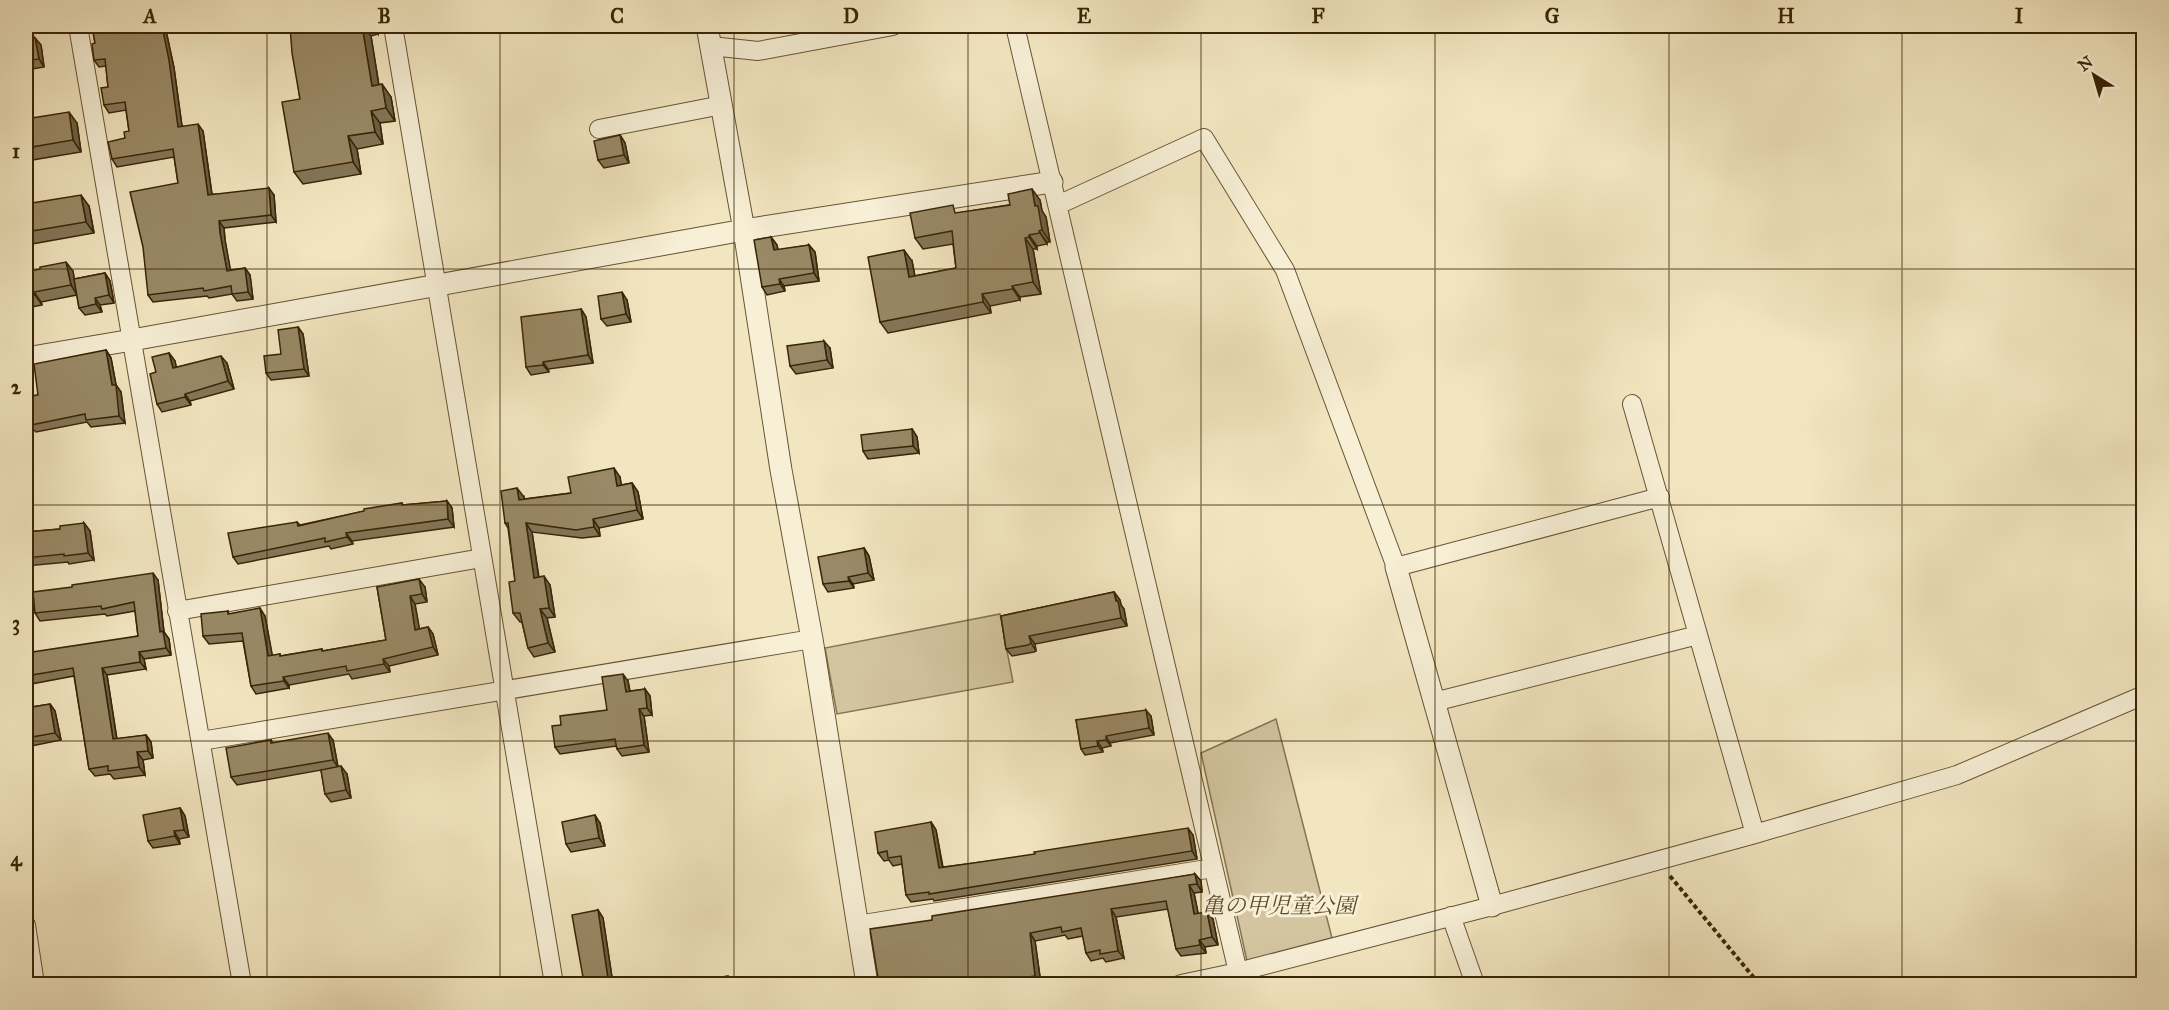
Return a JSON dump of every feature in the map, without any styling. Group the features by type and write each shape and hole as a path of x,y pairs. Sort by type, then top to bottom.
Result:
{"street":[{"path":"78,26 242,984"},
{"path":"393,26 554,984"},
{"path":"867,984 812,639 781,470 744,230 709,36 758,51 892,26"},
{"path":"1015,26 1238,972"},
{"path":"599,129 722,105"},
{"path":"1058,205 1204,138 1286,270 1396,567 1492,906"},
{"path":"26,358 744,230 1052,182"},
{"path":"1632,404 1755,834"},
{"path":"1396,567 1660,496"},
{"path":"177,611 482,558"},
{"path":"1434,702 1698,635"},
{"path":"201,741 812,639"},
{"path":"1181,984 1238,972 1492,906 1957,776 2144,695"},
{"path":"857,925 1213,868"},
{"path":"1452,916 1475,984"},
{"path":"26,926 35,984"}],"path":[{"path":"1657,860 1759,984"}],"green space":[{"path":"1000,614 1013,682 837,714 825,648"},
{"name":"亀の甲児童公園","path":"1276,719 1332,938 1247,961 1201,753"}],"building":[{"path":"92,26 162,26 178,127 198,124 208,195 269,188 271,215 219,221 227,271 245,268 248,292 232,294 231,286 204,291 203,288 148,295 143,247 130,192 178,183 173,149 112,159 108,142 125,138 124,132 129,131 125,102 104,105 101,88 108,87 105,59 94,60 92,44 95,43"},
{"path":"290,26 362,26 372,86 382,84 386,108 371,111 375,132 348,136 353,162 294,172 282,102 300,99"},
{"path":"35,38 39,59 26,61 26,39"},
{"path":"69,112 73,140 26,148 26,119"},
{"path":"620,135 624,155 598,160 594,141"},
{"path":"1032,189 1035,206 1038,206 1042,230 1039,231 1040,233 1025,238 1033,282 1012,286 1013,289 982,294 983,302 880,322 868,257 904,250 909,277 956,268 952,231 915,238 910,213 953,205 955,213 1010,205 1008,194"},
{"path":"81,195 86,222 26,232 26,204"},
{"path":"771,237 774,250 809,245 814,273 779,279 780,284 762,287 754,240"},
{"path":"66,262 71,285 34,292 35,295 26,297 26,272"},
{"path":"105,273 109,295 95,298 96,304 79,308 74,279"},
{"path":"622,292 626,314 601,319 598,296"},
{"path":"581,309 588,355 526,367 521,317"},
{"path":"298,327 304,369 266,373 264,356 281,354 278,330"},
{"path":"824,341 827,360 790,366 787,346"},
{"path":"106,350 112,385 116,385 119,416 86,420 85,414 31,425 31,422 26,423 26,397 38,395 34,364"},
{"path":"169,353 173,368 221,356 228,381 185,394 185,397 157,404 150,374 156,372 152,357"},
{"path":"912,429 913,446 863,451 861,435"},
{"path":"614,468 617,486 632,483 637,510 593,519 594,527 576,530 526,523 534,578 544,576 549,608 540,609 548,643 528,648 520,613 513,613 509,582 515,581 508,523 505,523 501,491 517,488 519,500 571,493 568,477"},
{"path":"447,501 448,519 346,533 347,537 325,542 325,538 233,557 228,533 297,522 298,526 364,511 364,509 402,503 402,505"},
{"path":"84,523 88,553 26,558 26,532 60,529 60,526"},
{"path":"864,548 868,573 848,577 849,581 823,584 818,557"},
{"path":"153,573 160,632 163,631 166,648 139,652 140,662 102,668 113,739 146,735 148,751 137,752 139,767 108,771 108,766 89,769 73,668 26,676 26,653 138,636 134,602 102,609 101,606 35,613 33,592"},
{"path":"419,579 422,594 410,596 415,630 428,627 433,647 383,659 384,664 347,671 346,666 283,677 284,681 251,686 242,633 203,636 201,614 228,611 228,614 260,608 268,656 322,649 322,651 386,640 377,587"},
{"path":"1114,592 1121,618 1029,636 1031,643 1028,645 1006,649 1001,616"},
{"path":"623,674 626,692 645,689 647,708 639,709 644,745 617,749 615,739 555,747 552,726 561,725 560,716 607,710 602,677"},
{"path":"50,704 55,733 26,738 26,708"},
{"path":"1146,710 1149,728 1106,736 1106,740 1097,741 1098,746 1081,749 1076,720"},
{"path":"328,733 333,760 231,777 226,748"},
{"path":"341,766 346,790 325,794 321,770"},
{"path":"180,808 184,830 174,831 175,836 148,841 143,815"},
{"path":"595,815 599,838 566,844 562,822"},
{"path":"931,822 939,868 1188,828 1192,851 929,894 929,892 906,895 901,856 888,858 887,851 878,853 875,832"},
{"path":"1195,874 1197,884 1189,885 1194,914 1207,912 1212,937 1199,940 1200,945 1176,949 1166,901 1111,909 1118,951 1100,954 1100,950 1086,953 1081,928 1062,932 1061,927 1030,933 1035,976 986,984 879,984 870,929 932,920 932,916"},
{"path":"598,910 608,979 584,983 572,915"},
{"path":"728,976 729,984 685,984"}]}
